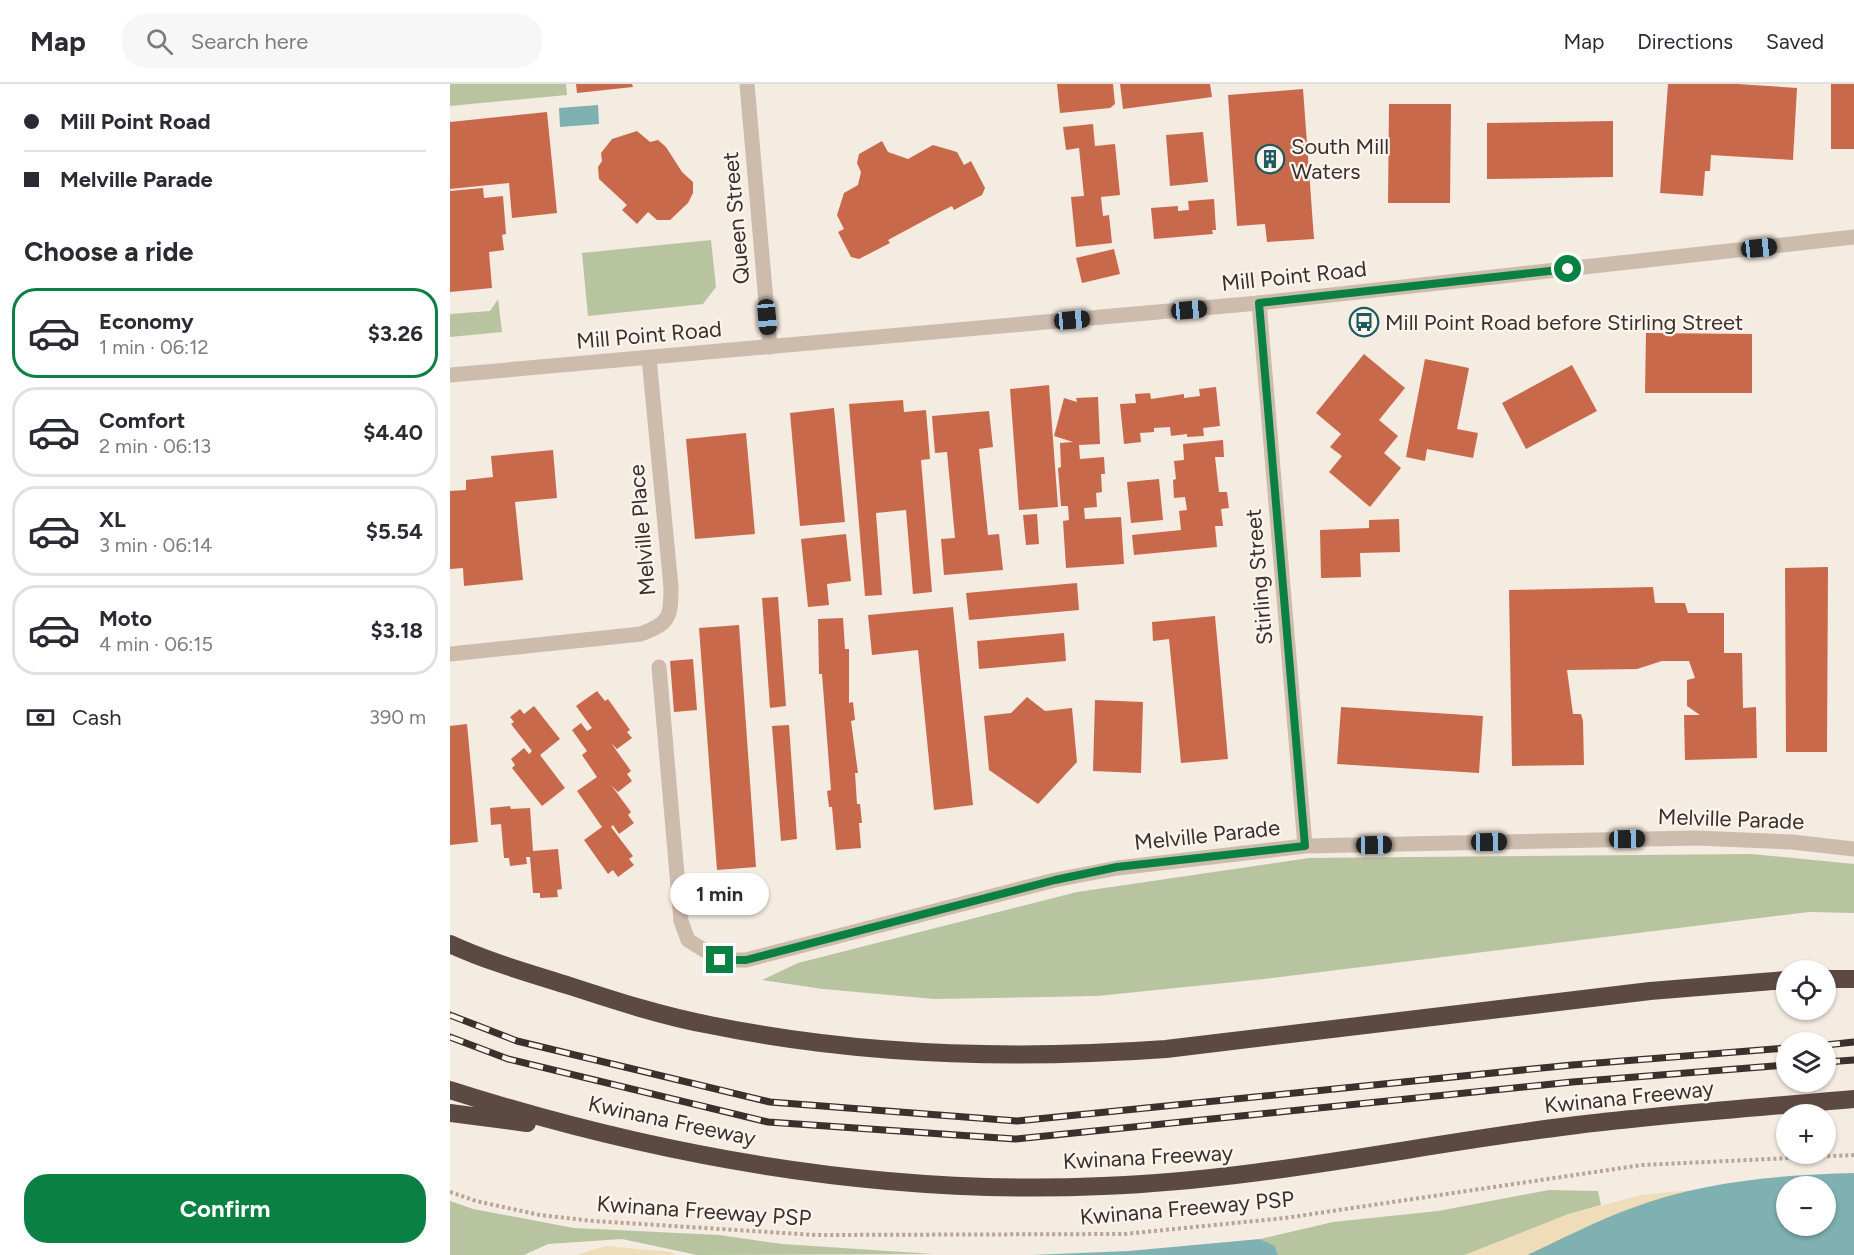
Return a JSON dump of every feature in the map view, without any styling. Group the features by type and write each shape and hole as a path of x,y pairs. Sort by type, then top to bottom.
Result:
{"highway":[{"path":"450,944 480,957"},
{"path":"450,949 639,1008 708,1025 810,1042 897,1051 1000,1056 1086,1055 1166,1049 1650,991 1776,981"},
{"path":"1836,979 1854,979"},
{"name":"Kwinana Freeway","path":"450,1090 521,1112 689,1152 770,1167 878,1180 984,1186 1101,1186 1223,1178 1576,1125 1776,1106"},
{"name":"Kwinana Freeway","path":"1800,1104 1854,1099"},
{"path":"1836,1109 1854,1110"},
{"path":"450,1113 600,1131"}],"street":[{"name":"Queen Street","path":"747,84 770,347"},
{"name":"Mill Point Road","path":"450,375 1259,303 1854,237"},
{"name":"Stirling Street","path":"1259,303 1305,846"},
{"name":"Melville Place","path":"450,654 641,634 661,627 671,613 671,586 649,358"},
{"name":"Melville Parade","path":"659,667 681,921 688,940 720,960 746,960 1055,880 1117,867 1305,846 1696,838 1792,842 1854,849"}],"path":[{"name":"Kwinana Freeway PSP","path":"450,1192 476,1201 540,1215 592,1221 816,1235 1124,1234 1285,1218 1642,1165 1854,1155"}],"green space":[{"path":"450,84 566,84 567,95 450,106"},
{"path":"711,240 716,287 703,304 588,316 582,253"},
{"path":"498,299 502,332 450,337 450,314 490,311"},
{"path":"1751,854 1854,864 1854,913 1809,912 1264,979 1097,996 934,999 823,989 762,980 798,963 1077,892 1309,858"},
{"path":"1549,1190 1598,1191 1601,1205 1569,1214 1465,1255 1278,1255 1275,1246 1260,1239 1333,1222 1438,1211"},
{"path":"450,1201 473,1209 574,1228 719,1235 782,1244 934,1254 697,1255 622,1239 548,1244 524,1255 450,1255"}],"sand":[{"path":"1690,1190 1632,1208 1527,1255 1465,1255 1569,1214 1642,1195"},
{"path":"606,1246 671,1252 676,1255 576,1255"}],"water":[{"path":"598,105 599,124 560,127 559,108"},
{"path":"1854,1173 1854,1255 1527,1255 1592,1224 1659,1199 1713,1186 1776,1178 1776,1236 1836,1236 1836,1176 1798,1176"},
{"path":"1260,1239 1275,1246 1278,1255 1032,1255 1129,1251"}],"building":[{"path":"576,84 632,84 633,87 577,93"},
{"path":"1057,84 1113,84 1115,104 1110,108 1060,113"},
{"path":"1120,84 1210,84 1212,97 1123,109"},
{"path":"1668,84 1737,84 1797,88 1793,160 1711,155 1710,171 1705,171 1703,196 1660,193"},
{"path":"1831,84 1854,84 1854,149 1831,149"},
{"name":"South Mill Waters","path":"1303,89 1314,239 1267,242 1265,224 1237,226 1228,95"},
{"path":"1389,104 1451,104 1450,203 1388,203"},
{"path":"547,112 557,213 512,218 509,183 450,189 450,122"},
{"path":"1613,121 1613,177 1487,179 1487,123"},
{"path":"1093,124 1095,146 1115,144 1120,195 1101,197 1103,216 1109,215 1112,243 1076,247 1071,197 1084,196 1079,148 1066,150 1063,127"},
{"path":"637,131 650,142 658,140 666,147 682,172 693,182 693,193 688,203 670,220 657,220 648,212 637,224 622,210 627,205 599,179 598,167 602,161 601,153 612,139"},
{"path":"1203,132 1208,182 1170,186 1166,135"},
{"path":"882,141 888,152 908,159 933,145 957,152 964,165 971,161 985,188 982,195 954,210 952,206 940,212 888,240 890,243 859,259 851,257 838,232 844,229 837,215 844,193 858,185 861,172 857,163 859,154"},
{"path":"483,188 484,198 503,196 506,234 502,235 504,250 489,252 492,288 450,292 450,191"},
{"path":"1214,199 1216,230 1212,230 1213,234 1154,239 1151,208 1178,206 1178,211 1189,210 1188,201"},
{"path":"1114,249 1120,274 1082,283 1076,258"},
{"path":"1646,333 1752,334 1752,393 1645,393"},
{"path":"1364,354 1405,388 1379,420 1398,436 1384,453 1401,468 1370,507 1329,472 1342,456 1330,447 1341,434 1316,413"},
{"path":"1425,359 1469,368 1457,429 1478,433 1473,458 1427,449 1425,461 1406,457"},
{"path":"1572,365 1597,411 1526,449 1502,403"},
{"path":"1049,385 1058,507 1019,510 1010,389"},
{"path":"1216,387 1220,426 1203,428 1204,436 1187,437 1187,434 1171,436 1170,427 1154,428 1154,432 1140,433 1141,442 1124,444 1120,404 1136,403 1135,394 1150,393 1151,399 1184,394 1184,398 1200,396 1199,389"},
{"path":"1098,397 1100,444 1079,445 1080,459 1104,457 1105,474 1101,474 1102,492 1096,493 1097,507 1084,508 1085,519 1121,517 1124,564 1066,568 1063,521 1069,520 1068,506 1061,506 1058,468 1061,467 1060,443 1073,442 1054,436 1064,398 1077,402 1076,398"},
{"path":"903,400 904,412 926,410 930,459 921,460 932,592 913,594 906,510 876,513 882,595 865,596 849,404"},
{"path":"834,408 845,522 800,526 790,413"},
{"path":"989,411 993,447 979,449 988,535 999,534 1003,570 944,575 941,539 955,538 947,452 935,453 932,416"},
{"path":"746,433 755,534 695,539 686,439"},
{"path":"1223,440 1224,457 1215,457 1219,492 1227,492 1229,508 1221,509 1223,526 1215,526 1217,547 1134,555 1132,535 1181,530 1179,511 1187,510 1185,497 1174,498 1173,480 1176,479 1174,461 1184,460 1183,444"},
{"path":"553,450 557,498 515,502 523,580 464,586 463,568 450,569 450,491 466,490 466,480 493,477 491,456"},
{"path":"1159,479 1163,520 1131,523 1127,482"},
{"path":"1037,514 1039,544 1026,545 1023,515"},
{"path":"1399,519 1400,552 1360,553 1361,577 1321,578 1320,530 1369,528 1369,520"},
{"path":"846,534 851,581 827,584 829,605 808,607 801,539"},
{"path":"1828,567 1827,752 1786,752 1785,568"},
{"path":"1077,583 1079,610 969,620 966,593"},
{"path":"1653,587 1655,603 1685,603 1688,613 1724,613 1724,653 1742,653 1743,708 1756,707 1757,758 1685,760 1684,715 1700,715 1687,706 1687,680 1695,678 1689,661 1662,661 1637,669 1567,670 1573,714 1581,714 1583,721 1584,765 1512,766 1509,590"},
{"path":"778,597 786,706 770,708 762,598"},
{"path":"953,607 973,805 934,810 918,650 872,655 868,615"},
{"path":"1215,616 1228,759 1181,763 1169,639 1153,641 1152,622"},
{"path":"843,618 845,649 849,649 849,703 853,702 855,720 851,721 858,773 855,773 857,804 860,804 862,823 859,823 861,848 836,850 832,807 829,807 827,791 831,790 822,674 819,674 818,619"},
{"path":"739,625 756,867 717,870 699,628"},
{"path":"1064,633 1066,661 979,669 977,641"},
{"path":"693,659 697,710 674,712 670,661"},
{"path":"597,691 605,701 608,699 630,730 627,732 632,738 617,749 611,743 631,771 627,774 632,781 618,792 611,785 631,812 628,815 634,823 619,834 613,825 611,827 633,856 629,859 634,865 618,877 613,870 608,874 584,840 602,827 577,791 597,777 582,755 587,751 572,730 581,723 587,731 592,728 576,706"},
{"path":"1027,697 1045,711 1072,708 1077,762 1038,804 989,770 984,716 1011,713"},
{"path":"1095,700 1143,702 1141,773 1093,771"},
{"path":"534,706 560,739 540,755 565,788 542,806 512,768 515,765 511,759 524,748 529,754 532,751 511,724 514,722 510,717 520,709 524,714"},
{"path":"1341,707 1483,716 1479,773 1337,764"},
{"path":"467,724 478,842 450,845 450,726"},
{"path":"789,725 797,839 781,841 772,726"},
{"path":"510,806 511,809 530,808 533,851 558,849 562,889 557,890 558,897 540,898 540,893 533,893 530,857 526,857 527,864 510,866 509,858 504,858 501,824 491,825 490,808"}],"railway":[{"path":"450,1015 517,1041 770,1102 1017,1121 1572,1065 1776,1049"},
{"path":"450,1037 508,1059 768,1122 1015,1139 1572,1082 1776,1066"},
{"path":"1836,1044 1854,1042"},
{"path":"1836,1061 1854,1060"}],"place":[{"name":"South Mill Waters","path":"1270,159"},
{"name":"Mill Point Road before Stirling Street","path":"1364,322"}],"route":[{"path":"720,960 746,960 1055,880 1117,867 1305,846 1259,303 1568,269"}]}
